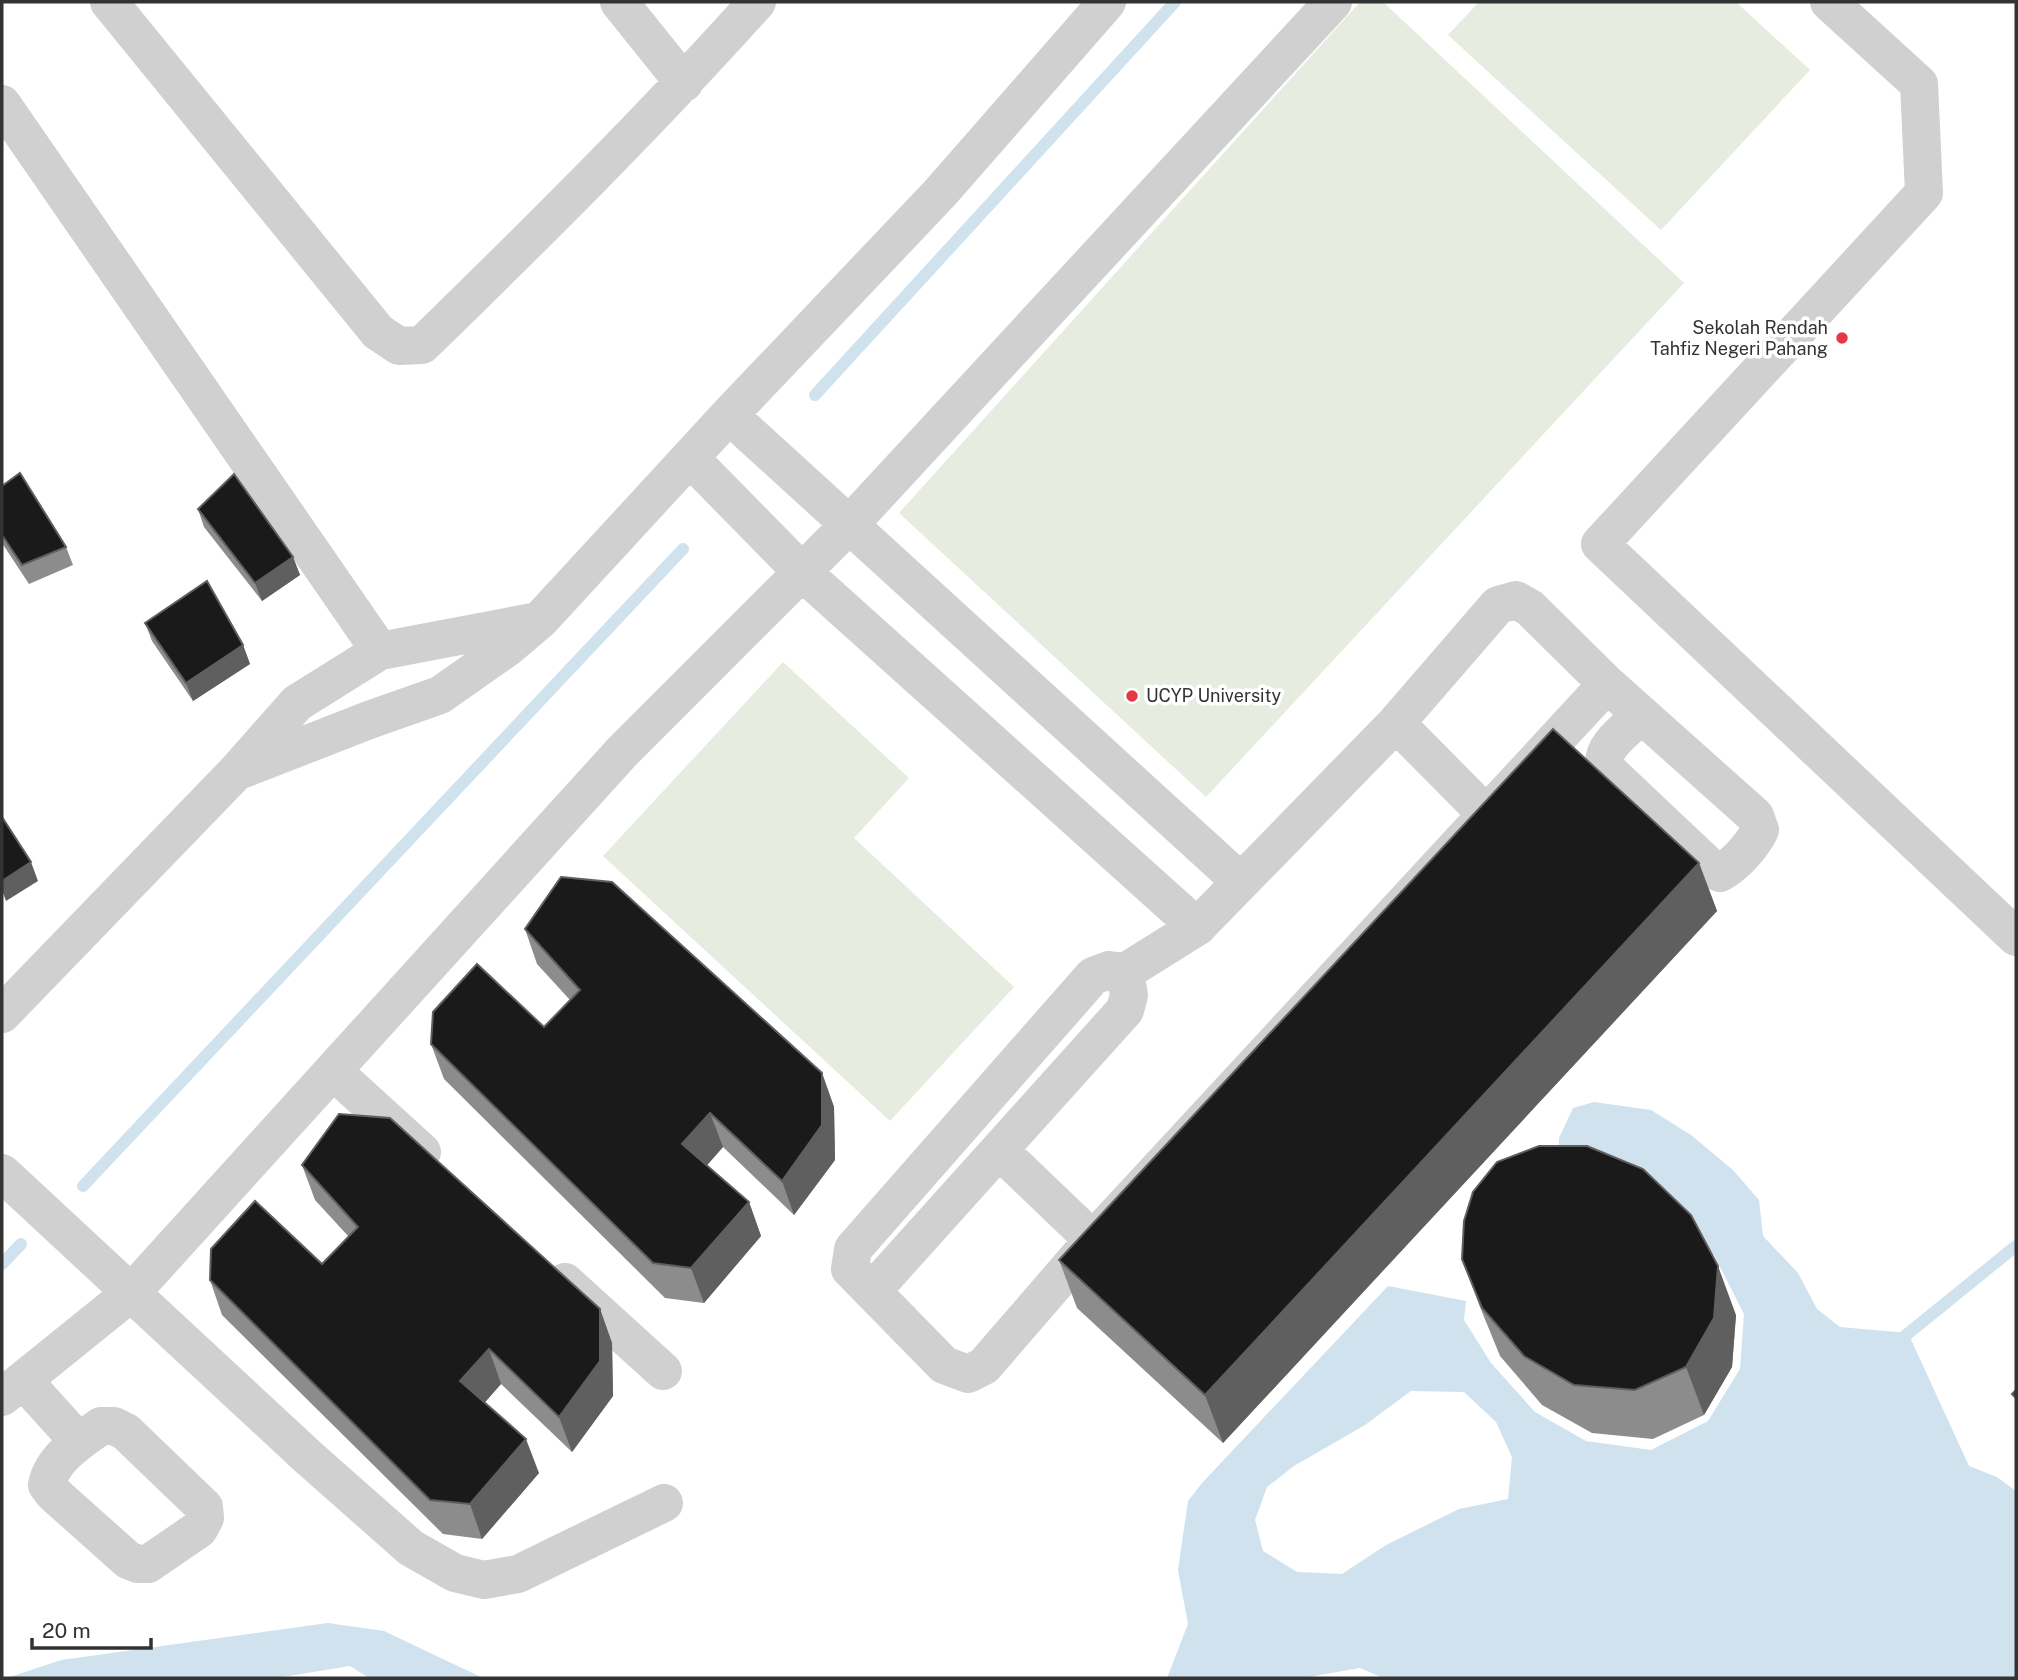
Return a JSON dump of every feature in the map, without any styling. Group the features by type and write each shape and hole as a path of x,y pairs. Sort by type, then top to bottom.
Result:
{"street":[{"path":"109,2 378,331 399,346 422,345 558,213 684,83 757,2"},
{"path":"619,2 684,83"},
{"path":"236,772 440,695 507,648 540,620 940,192 1107,2"},
{"path":"79,1442 12,1389 132,1292 621,752 849,524 1333,2"},
{"path":"1829,2 1919,84 1924,194 1600,544 2016,937"},
{"path":"2,104 380,651"},
{"path":"729,415 1241,883"},
{"path":"690,458 802,571 1197,927"},
{"path":"1607,684 1093,1240 984,1366 968,1374 944,1365 850,1269 853,1249 1093,976 1109,970 1125,972 1197,927 1396,723 1498,605 1516,600 1530,608 1641,716"},
{"path":"2,1014 236,772 297,703 380,651 540,620"},
{"path":"1396,723 1486,814"},
{"path":"873,1290 1125,1010 1129,995 1125,972"},
{"path":"333,1071 446,1174"},
{"path":"999,1150 1093,1240"},
{"path":"2,1173 308,1457 411,1548 455,1573 484,1580 518,1574 664,1503"},
{"path":"539,1259 663,1371"}],"shaded area":[{"path":"1360,2 1383,2 1684,283 1206,797 899,513"},
{"path":"1479,2 1736,2 1810,70 1661,230 1448,35"},
{"path":"783,662 909,778 854,838 1014,987 890,1121 603,856"}],"water":[{"path":"1594,1102 1651,1110 1691,1135 1733,1170 1759,1200 1763,1236 1798,1273 1817,1309 1840,1327 1908,1333 1969,1466 1997,1477 2016,1491 2016,1678 1383,1678 1360,1668 1303,1678 1167,1678 1188,1624 1178,1570 1188,1501 1388,1286 1466,1301 1464,1320 1491,1363 1535,1412 1586,1441 1651,1450 1708,1421 1740,1369 1744,1314 1714,1255 1666,1211 1559,1153 1559,1138 1573,1108","holes":["1411,1391 1464,1392 1496,1422 1512,1457 1508,1499 1459,1509 1386,1545 1342,1574 1297,1572 1263,1551 1255,1520 1267,1487 1294,1466 1365,1425"]},
{"path":"328,1623 384,1631 483,1678 369,1678 350,1666 276,1678 7,1678 61,1660"}],"building":[{"path":"20,473 66,547 22,565 2,535 2,486"},
{"path":"234,474 293,557 255,583 198,509"},
{"path":"207,581 243,645 186,683 145,623"},
{"path":"1553,729 1699,863 1205,1395 1059,1260"},
{"path":"2,817 31,862 2,881"},
{"path":"561,877 612,882 822,1073 822,1125 782,1181 710,1113 682,1144 749,1202 691,1268 653,1263 431,1044 433,1012 477,964 544,1027 580,990 525,929"},
{"path":"339,1114 390,1118 600,1309 600,1361 559,1417 489,1349 460,1381 526,1439 470,1504 430,1500 210,1280 211,1249 255,1201 322,1264 358,1227 302,1165"},
{"path":"1539,1146 1587,1146 1643,1169 1691,1215 1718,1266 1714,1318 1686,1367 1635,1390 1574,1385 1524,1356 1482,1308 1462,1259 1464,1221 1473,1192 1497,1162"}],"waterway":[{"path":"815,395 1175,2"},
{"path":"83,1186 683,549"},
{"path":"2,1264 21,1244"},
{"path":"1895,1344 2016,1246"}],"place":[{"name":"Sekolah Rendah Tahfiz Negeri Pahang","path":"1842,338"},
{"name":"UCYP University","path":"1132,696"}]}
